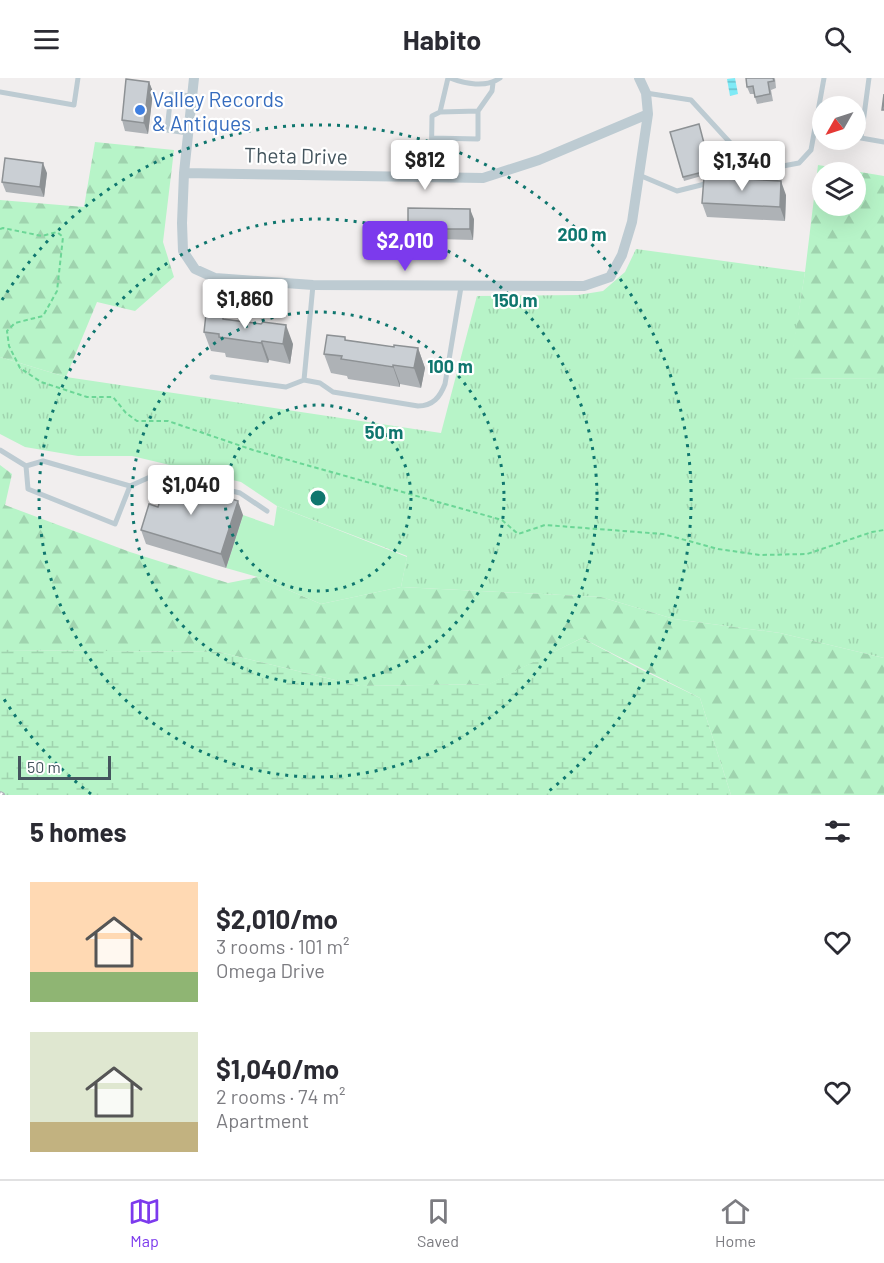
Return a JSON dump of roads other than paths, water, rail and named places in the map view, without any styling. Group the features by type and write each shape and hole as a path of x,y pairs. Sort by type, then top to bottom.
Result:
{"street":[{"path":"194,78 184,173 183,251 195,269 215,278 313,285 460,286 584,286 610,277 622,255 632,222 648,114 646,93 639,78"},
{"name":"Theta Drive","path":"184,173 483,178 511,171 648,114"}],"lane":[{"path":"0,92 74,105 78,78"},
{"path":"440,112 449,78 465,84 493,83 500,78"},
{"path":"639,175 677,191 756,171 799,163 811,150 824,78"},
{"path":"869,78 861,138 884,142"},
{"path":"432,138 478,139 478,111 492,91 493,83"},
{"path":"646,93 691,100 756,171"},
{"path":"188,133 167,130 171,94 192,96"},
{"path":"431,177 432,116 440,112 478,111"},
{"path":"304,380 313,285"},
{"path":"212,376 286,387 304,380 321,383 333,392 428,406 440,396 445,384 460,286"},
{"path":"0,450 26,466 43,461 130,486 159,473 240,493 267,511"},
{"path":"26,466 28,489 115,524 130,486"}],"water":[{"path":"735,78 738,94 730,96 727,79"}],"place":[{"name":"Valley Records & Antiques","path":"140,110"}]}
